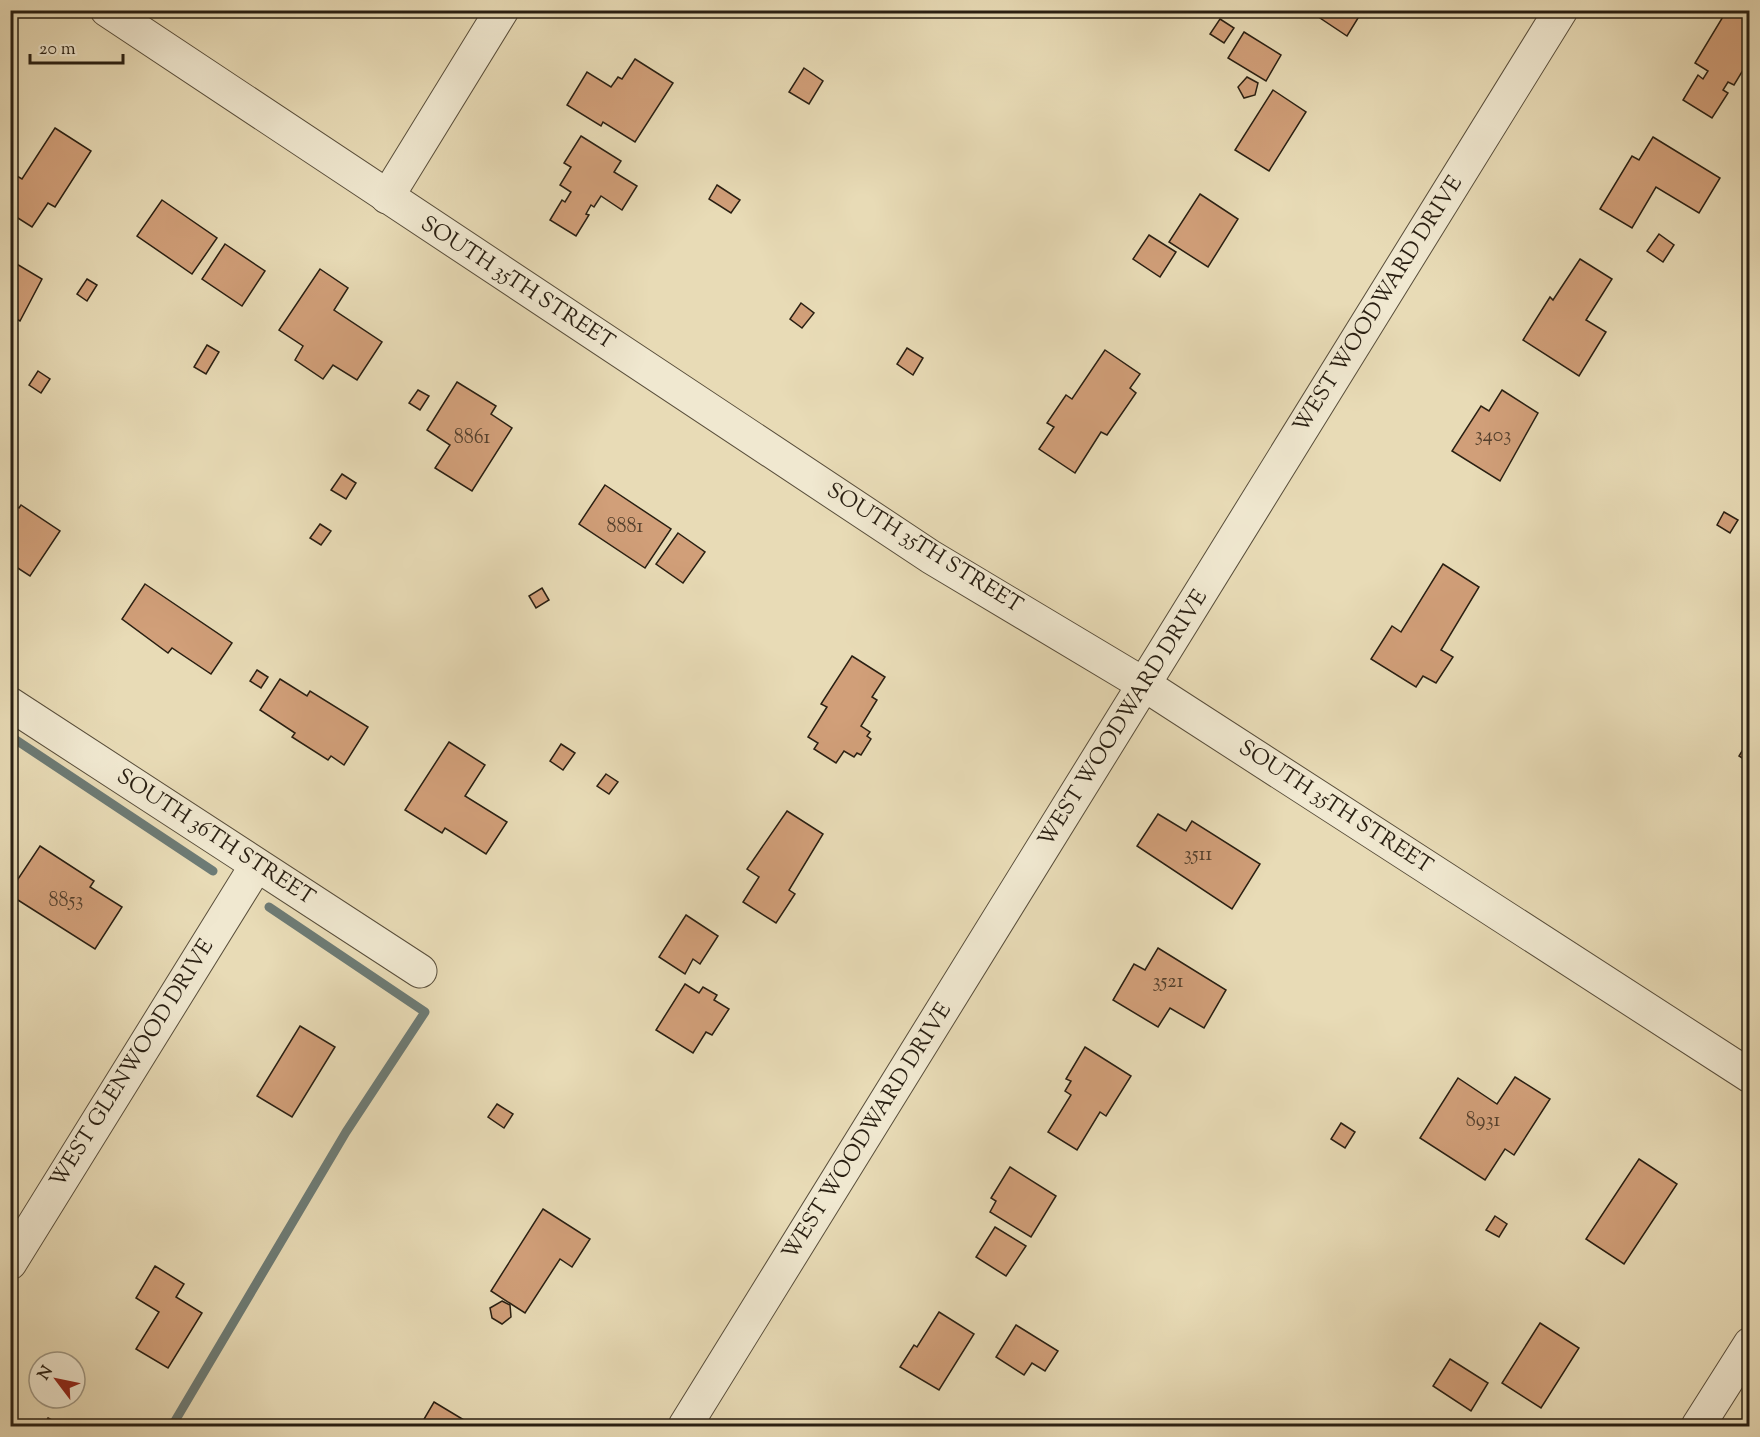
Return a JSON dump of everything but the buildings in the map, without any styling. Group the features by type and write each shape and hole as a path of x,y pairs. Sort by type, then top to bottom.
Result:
{"street":[{"name":"SOUTH 35TH STREET","path":"107,10 931,557 1145,685 1749,1076"},
{"path":"387,197 502,10"},
{"name":"WEST WOODWARD DRIVE","path":"685,1426 1561,10"},
{"name":"SOUTH 36TH STREET","path":"10,704 420,971"},
{"name":"WEST GLENWOOD DRIVE","path":"10,1263 256,866"},
{"path":"1698,1426 1749,1344"}],"waterway":[{"path":"10,736 213,871"},
{"path":"172,1426 346,1132 425,1012 269,907"}]}
